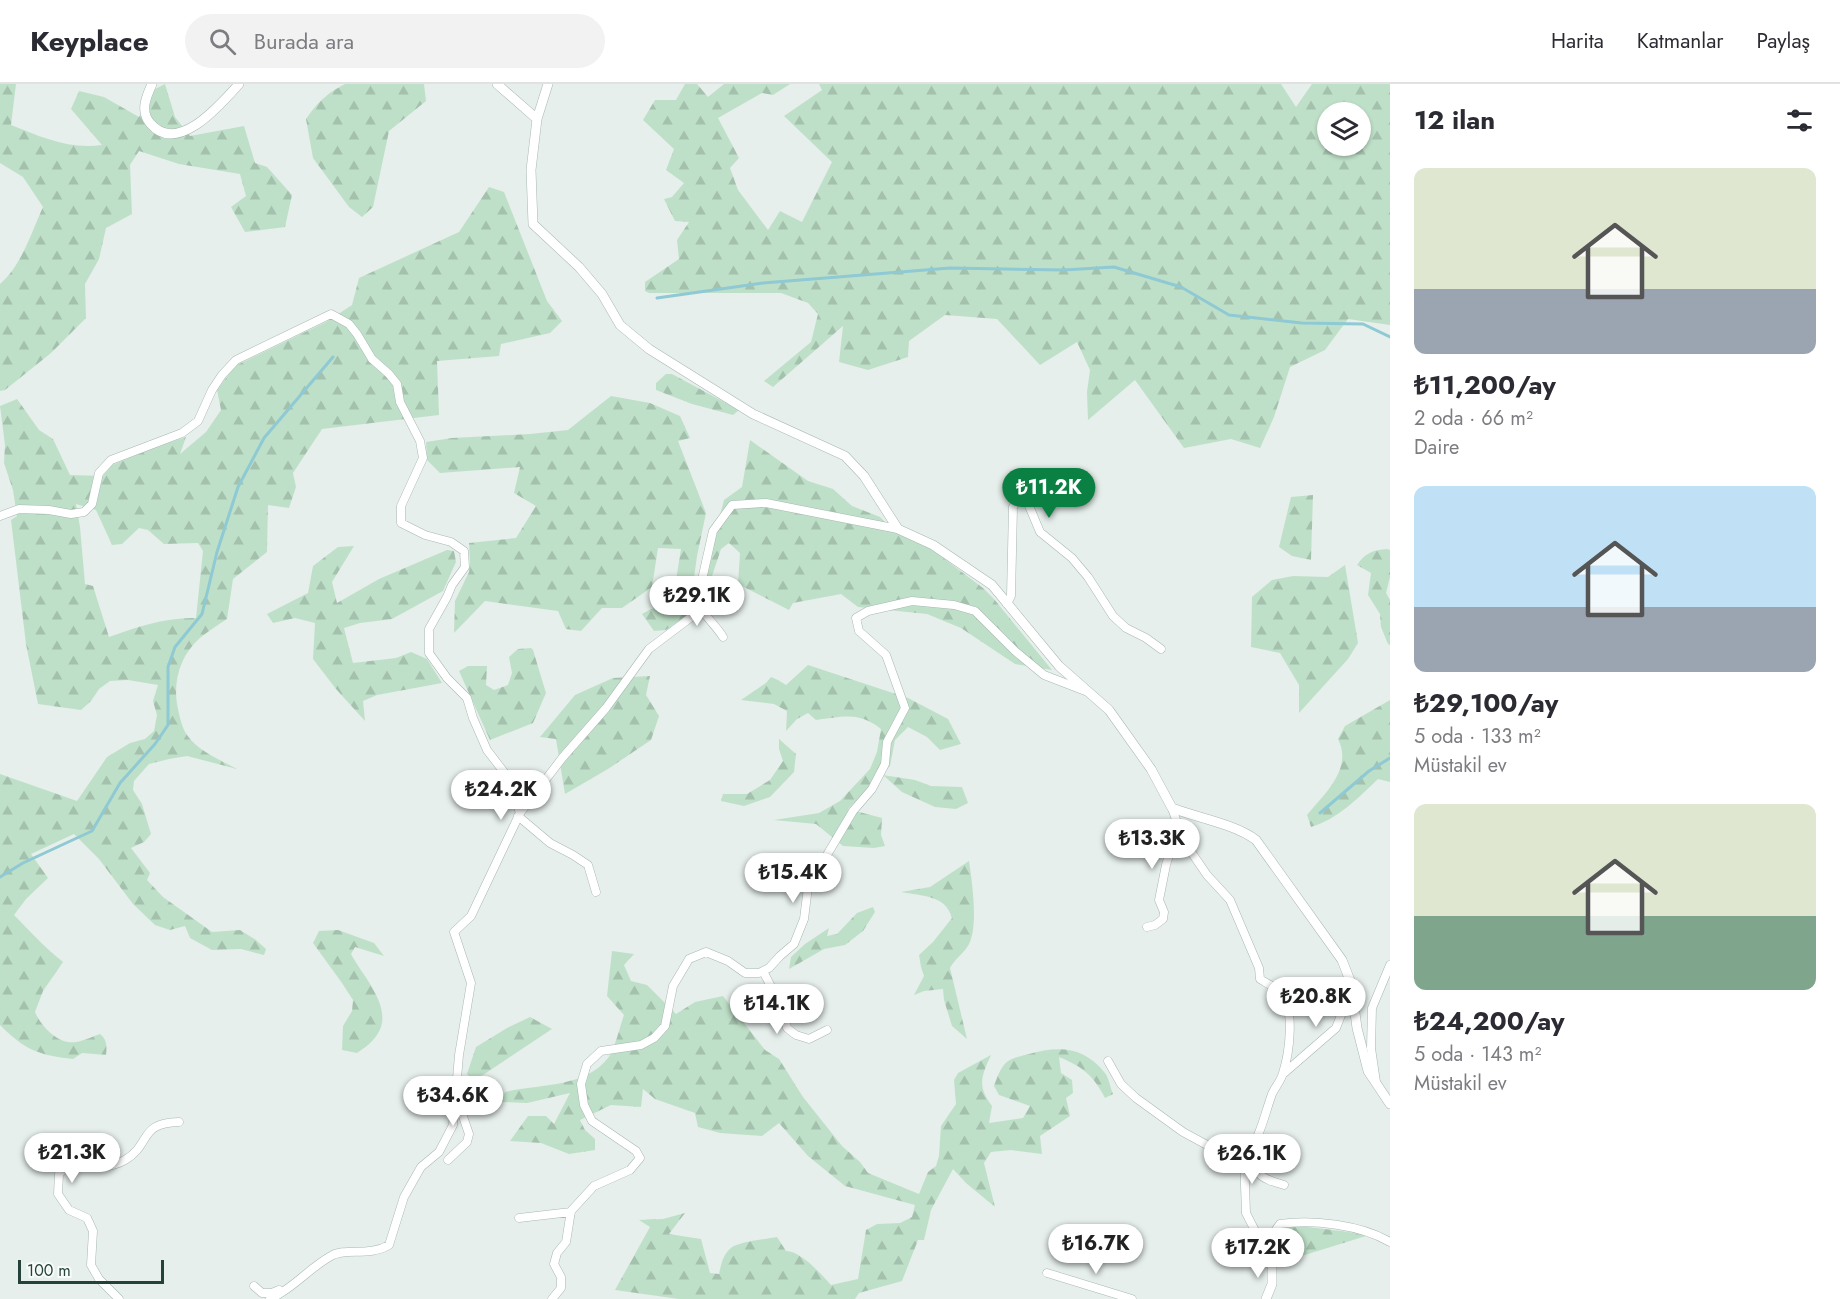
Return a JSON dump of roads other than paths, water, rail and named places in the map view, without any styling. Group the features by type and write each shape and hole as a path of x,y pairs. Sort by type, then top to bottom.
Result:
{"street":[{"path":"152,84 144,107 145,117 152,126 170,135 184,132 197,123 239,84"},
{"path":"497,84 537,118"},
{"path":"548,84 537,118 531,170 533,225 579,267 602,294 620,324 649,349 753,414 845,456 864,476 898,529"},
{"path":"0,516 19,509 49,510 71,514 84,512 92,504 99,473 111,460 182,433 198,421 212,390 236,360 331,314 349,324 372,359 397,384 400,402 420,441 423,458 401,506 401,523 425,535 452,542 464,551 465,567 452,585 429,629 429,653 447,678 467,698 473,718 488,750 507,776 519,815 550,843 588,865 596,892"},
{"path":"1007,604 1011,596 1013,507 1019,496 1027,501 1040,532 1072,558 1088,576 1113,616 1126,628 1161,649"},
{"path":"270,1299 294,1284 332,1254 370,1252 382,1250 389,1245 404,1197 421,1167 439,1152 453,1125 471,983 454,932 471,916 519,815 563,757 606,708 649,649 694,615 713,531 732,505 766,503 898,529 933,545 992,585 1059,666 1108,710 1151,769 1172,808 1183,840 1207,875 1230,900 1259,968 1260,979 1281,992 1288,1007 1289,1043 1283,1074 1272,1094 1260,1131 1247,1156 1246,1214 1272,1264"},
{"path":"552,1299 561,1288 561,1277 554,1264 557,1253 566,1242 571,1212 594,1186 630,1170 640,1158 636,1151 592,1121 584,1105 581,1084 587,1065 601,1051 642,1045 654,1038 665,1026 673,986 689,959 706,952 728,961 746,973 759,974 769,968 794,944 804,919 808,887 853,811 872,789 885,764 886,742 905,708 886,655 859,631 856,618 877,608 912,601 954,605 975,611 1015,651 1044,675 1089,693"},
{"path":"697,602 703,614 723,637"},
{"path":"1172,808 1245,832 1256,840 1342,960 1350,981 1357,1028 1368,1071 1390,1104"},
{"path":"1147,927 1155,925 1162,919 1164,912 1159,900 1166,865 1178,825"},
{"path":"1376,1084 1371,1048 1371,1008 1390,964"},
{"path":"763,971 784,1012 787,1028 796,1035 809,1039 827,1030"},
{"path":"1283,1074 1336,1029 1345,1005 1350,981"},
{"path":"1108,1061 1121,1084 1136,1098 1183,1132 1218,1151 1247,1156 1264,1179 1284,1185"},
{"path":"448,1160 467,1142 469,1134 456,1094"},
{"path":"119,1299 99,1279 91,1264 93,1231 87,1218 69,1210 58,1194 59,1174 69,1165 99,1168 125,1161 141,1146 153,1127 165,1122 179,1122"},
{"path":"519,1218 571,1212"},
{"path":"1266,1299 1272,1284 1272,1234 1280,1224 1301,1221 1349,1228 1379,1236 1390,1242"},
{"path":"1047,1273 1132,1299"},
{"path":"254,1286 261,1293 272,1293 294,1284"}],"waterway":[{"path":"657,298 763,283 950,268 1064,270 1114,267 1181,287 1229,315 1302,323 1363,324 1390,337"},
{"path":"0,877 23,863 92,831 120,783 155,744 168,725 168,667 175,647 202,614 217,552 238,487 264,438 333,357"},
{"path":"1320,813 1369,771 1390,758"}]}
